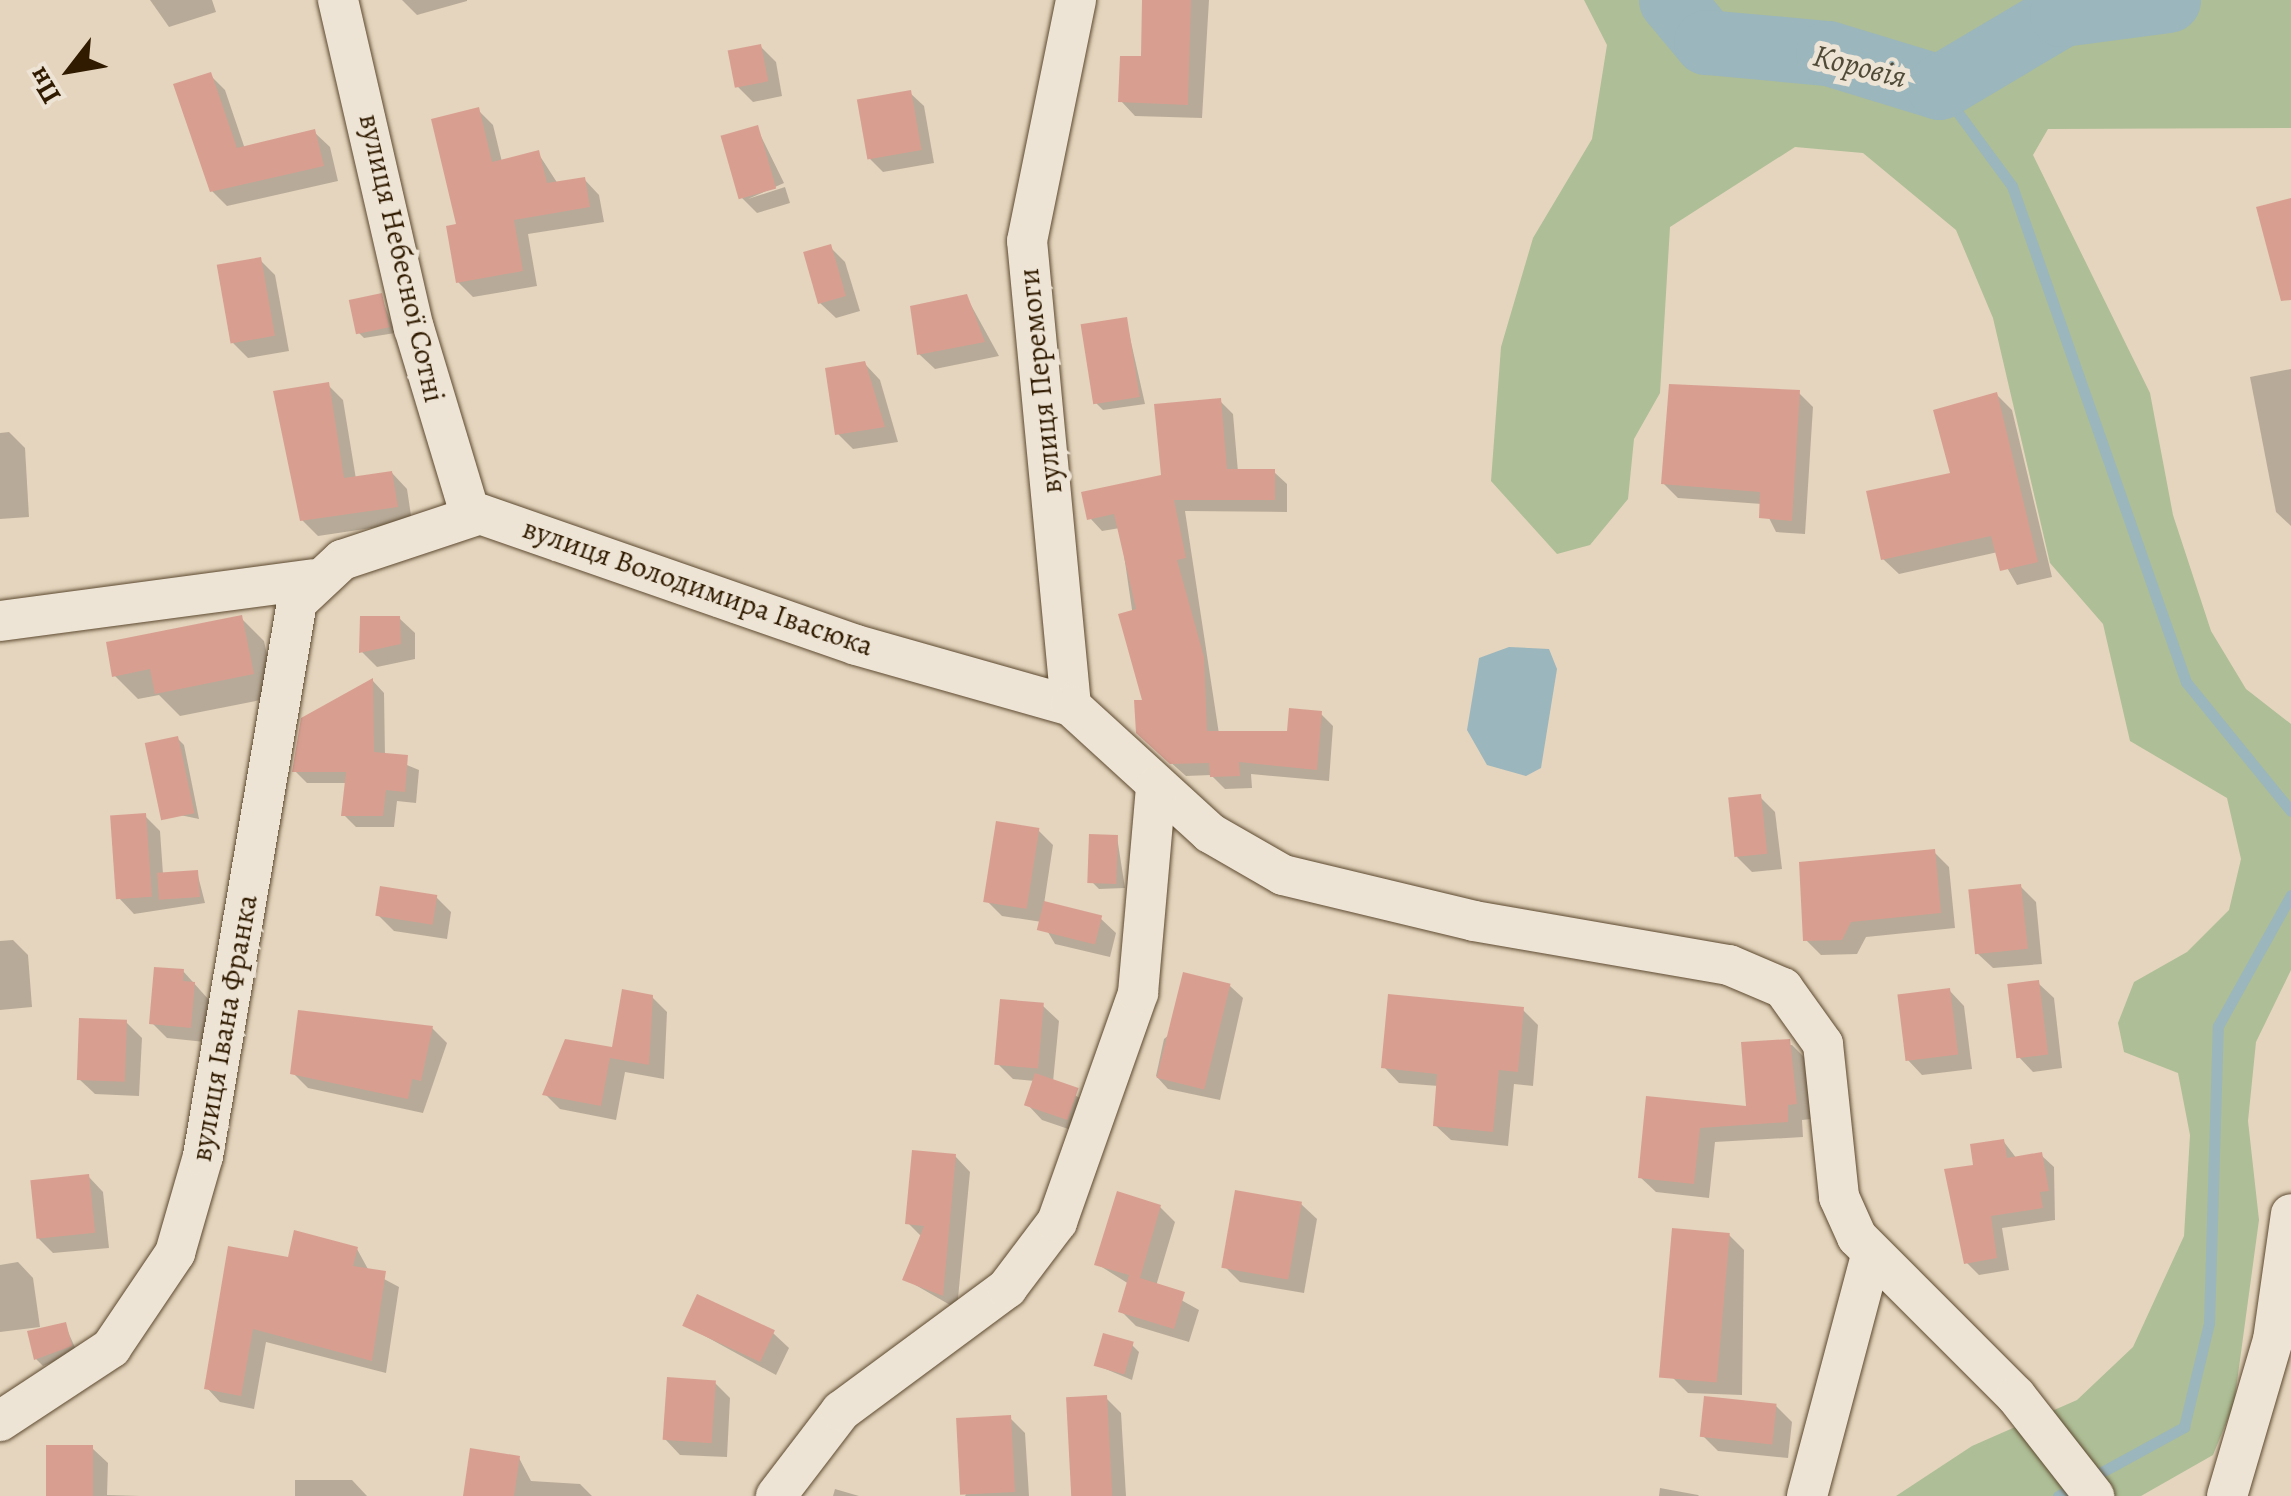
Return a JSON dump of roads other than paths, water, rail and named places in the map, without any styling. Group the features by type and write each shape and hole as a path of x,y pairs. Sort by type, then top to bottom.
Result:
{"street":[{"name":"вулиця Небесної Сотні","path":"338,0 414,328 470,514"},
{"name":"вулиця Перемоги","path":"1071,706 1027,241 1076,0"},
{"path":"0,621 320,573 470,514"},
{"name":"вулиця Володимира Івасюка","path":"470,514 503,518 856,645 1071,706"},
{"name":"вулиця Івана Франка","path":"0,1421 111,1348 175,1253 203,1156 287,635 320,573"},
{"path":"1071,706 1210,833 1283,874 1474,921 1729,965 1783,988 1814,1022 1839,1197 1871,1256 2016,1396 2094,1496"},
{"path":"776,1496 852,1400 1007,1288 1058,1222 1138,993 1156,787"},
{"path":"2227,1496 2272,1340 2291,1214"},
{"path":"1807,1496 1871,1256"}],"water":[{"path":"1509,647 1549,649 1557,669 1541,768 1526,776 1487,765 1467,730 1479,658"}],"waterway":[{"name":"Коровія","path":"1671,0 1706,42 1828,53 1939,87 2062,14 2168,0"},
{"path":"1939,87 2012,186 2186,682 2291,811"},
{"path":"2058,1496 2184,1427 2209,1323 2218,1026 2291,895"}]}
